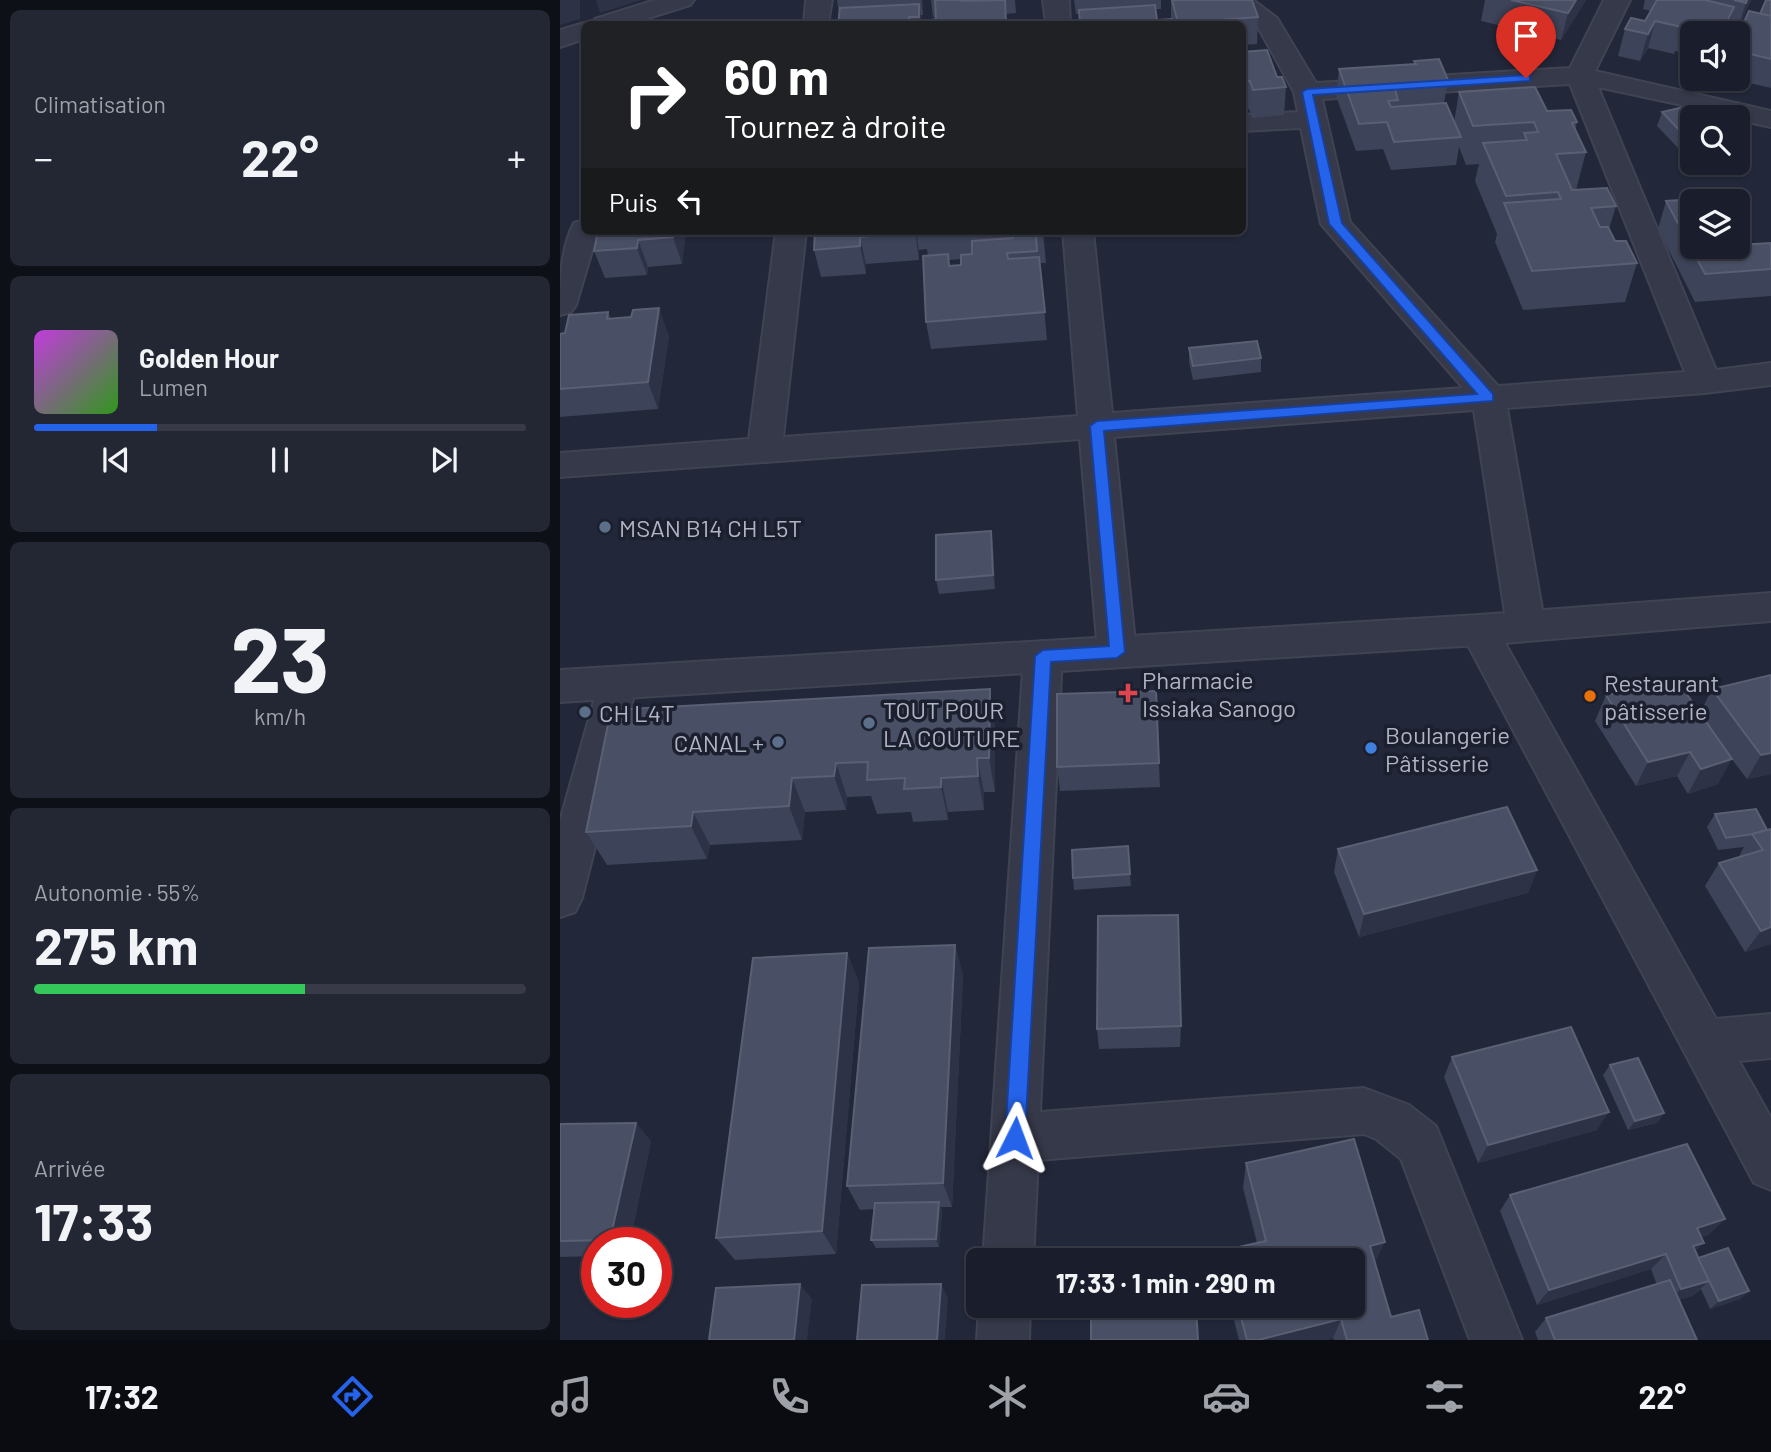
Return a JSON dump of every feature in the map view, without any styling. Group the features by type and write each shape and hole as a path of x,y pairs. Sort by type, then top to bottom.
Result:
{"street":[{"path":"617,21 681,0"},
{"path":"816,21 819,0"},
{"path":"1056,0 1058,21"},
{"path":"1237,0 1268,23 1310,106 1336,224 1489,397 1526,626"},
{"path":"1617,0 1580,75 1704,382"},
{"path":"1246,122 1310,106 1580,75 1771,119"},
{"path":"560,306 582,235"},
{"path":"764,451 791,235"},
{"path":"1078,235 1117,652"},
{"path":"560,466 1704,382 1771,374"},
{"path":"560,686 1479,630 1771,607"},
{"path":"1479,630 1771,1167"},
{"path":"1009,1248 1043,656"},
{"path":"560,898 618,682"},
{"path":"1703,1042 1771,1036"},
{"path":"1015,1138 1364,1111 1392,1122 1419,1143 1496,1340"},
{"path":"1003,1340 1004,1318"}],"building":[{"path":"935,0 1005,0 1006,21 931,21 936,19"},
{"path":"1172,0 1252,0 1258,17 1205,21 1177,21"},
{"path":"1511,0 1576,0 1568,13"},
{"path":"1657,0 1705,0 1734,7 1727,21 1680,21 1680,27 1655,21 1648,34 1625,29 1631,18 1645,21"},
{"path":"1766,0 1771,0 1771,16 1760,14"},
{"path":"919,4 919,17 909,17 909,21 838,21 840,8"},
{"path":"1155,5 1157,20 1080,21 1079,10"},
{"path":"1749,11 1771,16 1771,59 1750,54 1750,21 1744,21"},
{"path":"1267,50 1277,77 1282,77 1286,87 1253,90 1250,81 1246,82 1246,52"},
{"path":"1439,59 1448,80 1422,82 1424,87 1395,89 1398,100 1388,101 1391,107 1446,103 1461,137 1394,142 1387,122 1359,124 1339,69 1416,64 1414,61"},
{"path":"1535,87 1547,111 1571,110 1577,122 1572,123 1586,152 1556,154 1572,190 1607,188 1616,206 1591,208 1600,227 1608,227 1615,241 1626,241 1637,263 1532,271 1504,203 1561,199 1558,192 1506,196 1483,143 1527,140 1524,133 1538,132 1534,122 1473,126 1459,92"},
{"path":"1680,108 1680,131 1662,112"},
{"path":"1680,200 1680,227 1666,201"},
{"path":"597,235 673,235 638,240 637,248 594,251"},
{"path":"815,235 882,235 860,237 860,246 814,250"},
{"path":"1013,235 1043,235 1036,236 1037,251 1007,253 1008,259 1039,257 1045,312 926,322 923,256 948,254 949,266 961,265 961,255 972,254 972,241 1013,238"},
{"path":"1771,243 1771,269 1705,274 1697,259 1750,259 1750,244"},
{"path":"659,308 648,382 560,389 560,334 565,333 569,315 608,312 607,319 631,317 633,310"},
{"path":"1257,341 1261,358 1193,366 1189,348"},
{"path":"991,531 993,575 936,580 936,535"},
{"path":"1771,675 1771,753 1761,755 1712,689"},
{"path":"1679,683 1732,759 1701,769 1690,752 1648,762 1606,695"},
{"path":"990,689 989,758 977,758 978,776 941,778 941,787 904,789 905,778 867,780 868,762 836,763 834,776 792,778 789,806 693,812 691,826 586,832 611,710"},
{"path":"1156,691 1159,763 1057,767 1057,694"},
{"path":"1507,807 1537,870 1364,914 1338,849"},
{"path":"1756,809 1767,830 1726,838 1715,814"},
{"path":"1771,829 1771,927 1761,931 1719,863 1763,850 1752,834"},
{"path":"1128,846 1130,874 1073,878 1072,850"},
{"path":"1178,915 1181,1026 1097,1029 1098,916"},
{"path":"955,945 943,1183 847,1186 869,948"},
{"path":"847,953 822,1231 716,1238 753,958"},
{"path":"1571,1027 1609,1112 1488,1145 1452,1057"},
{"path":"1638,1058 1664,1113 1635,1121 1610,1065"},
{"path":"636,1123 613,1227 581,1227 581,1241 560,1241 560,1124"},
{"path":"1354,1139 1385,1242 1370,1246 1391,1317 1419,1310 1428,1340 1347,1340 1341,1319 1258,1340 1247,1340 1241,1318 1365,1318 1365,1248 1234,1248 1266,1241 1246,1163"},
{"path":"1687,1144 1725,1219 1697,1228 1704,1243 1693,1246 1709,1281 1681,1289 1666,1254 1549,1290 1510,1195"},
{"path":"939,1202 936,1239 871,1240 875,1203"},
{"path":"1728,1248 1749,1291 1719,1301 1698,1258"},
{"path":"1670,1280 1697,1340 1555,1340 1546,1318"},
{"path":"800,1284 794,1340 709,1340 716,1288"},
{"path":"941,1284 937,1340 857,1340 862,1285"},
{"path":"1091,1318 1197,1318 1198,1340 1091,1340"}],"place":[{"name":"MSAN B14 CH L5T","path":"605,527"},
{"name":"Pharmacie Issiaka Sanogo","path":"1128,693"},
{"name":"Restaurant pâtisserie","path":"1590,696"},
{"name":"CH L4T","path":"585,712"},
{"name":"TOUT POUR LA COUTURE","path":"869,723"},
{"name":"CANAL +","path":"778,742"},
{"name":"Boulangerie Pâtisserie","path":"1371,748"}],"route":[{"path":"1015,1138 1043,656 1117,652 1097,426 1489,397 1336,224 1307,92 1526,78"}]}
